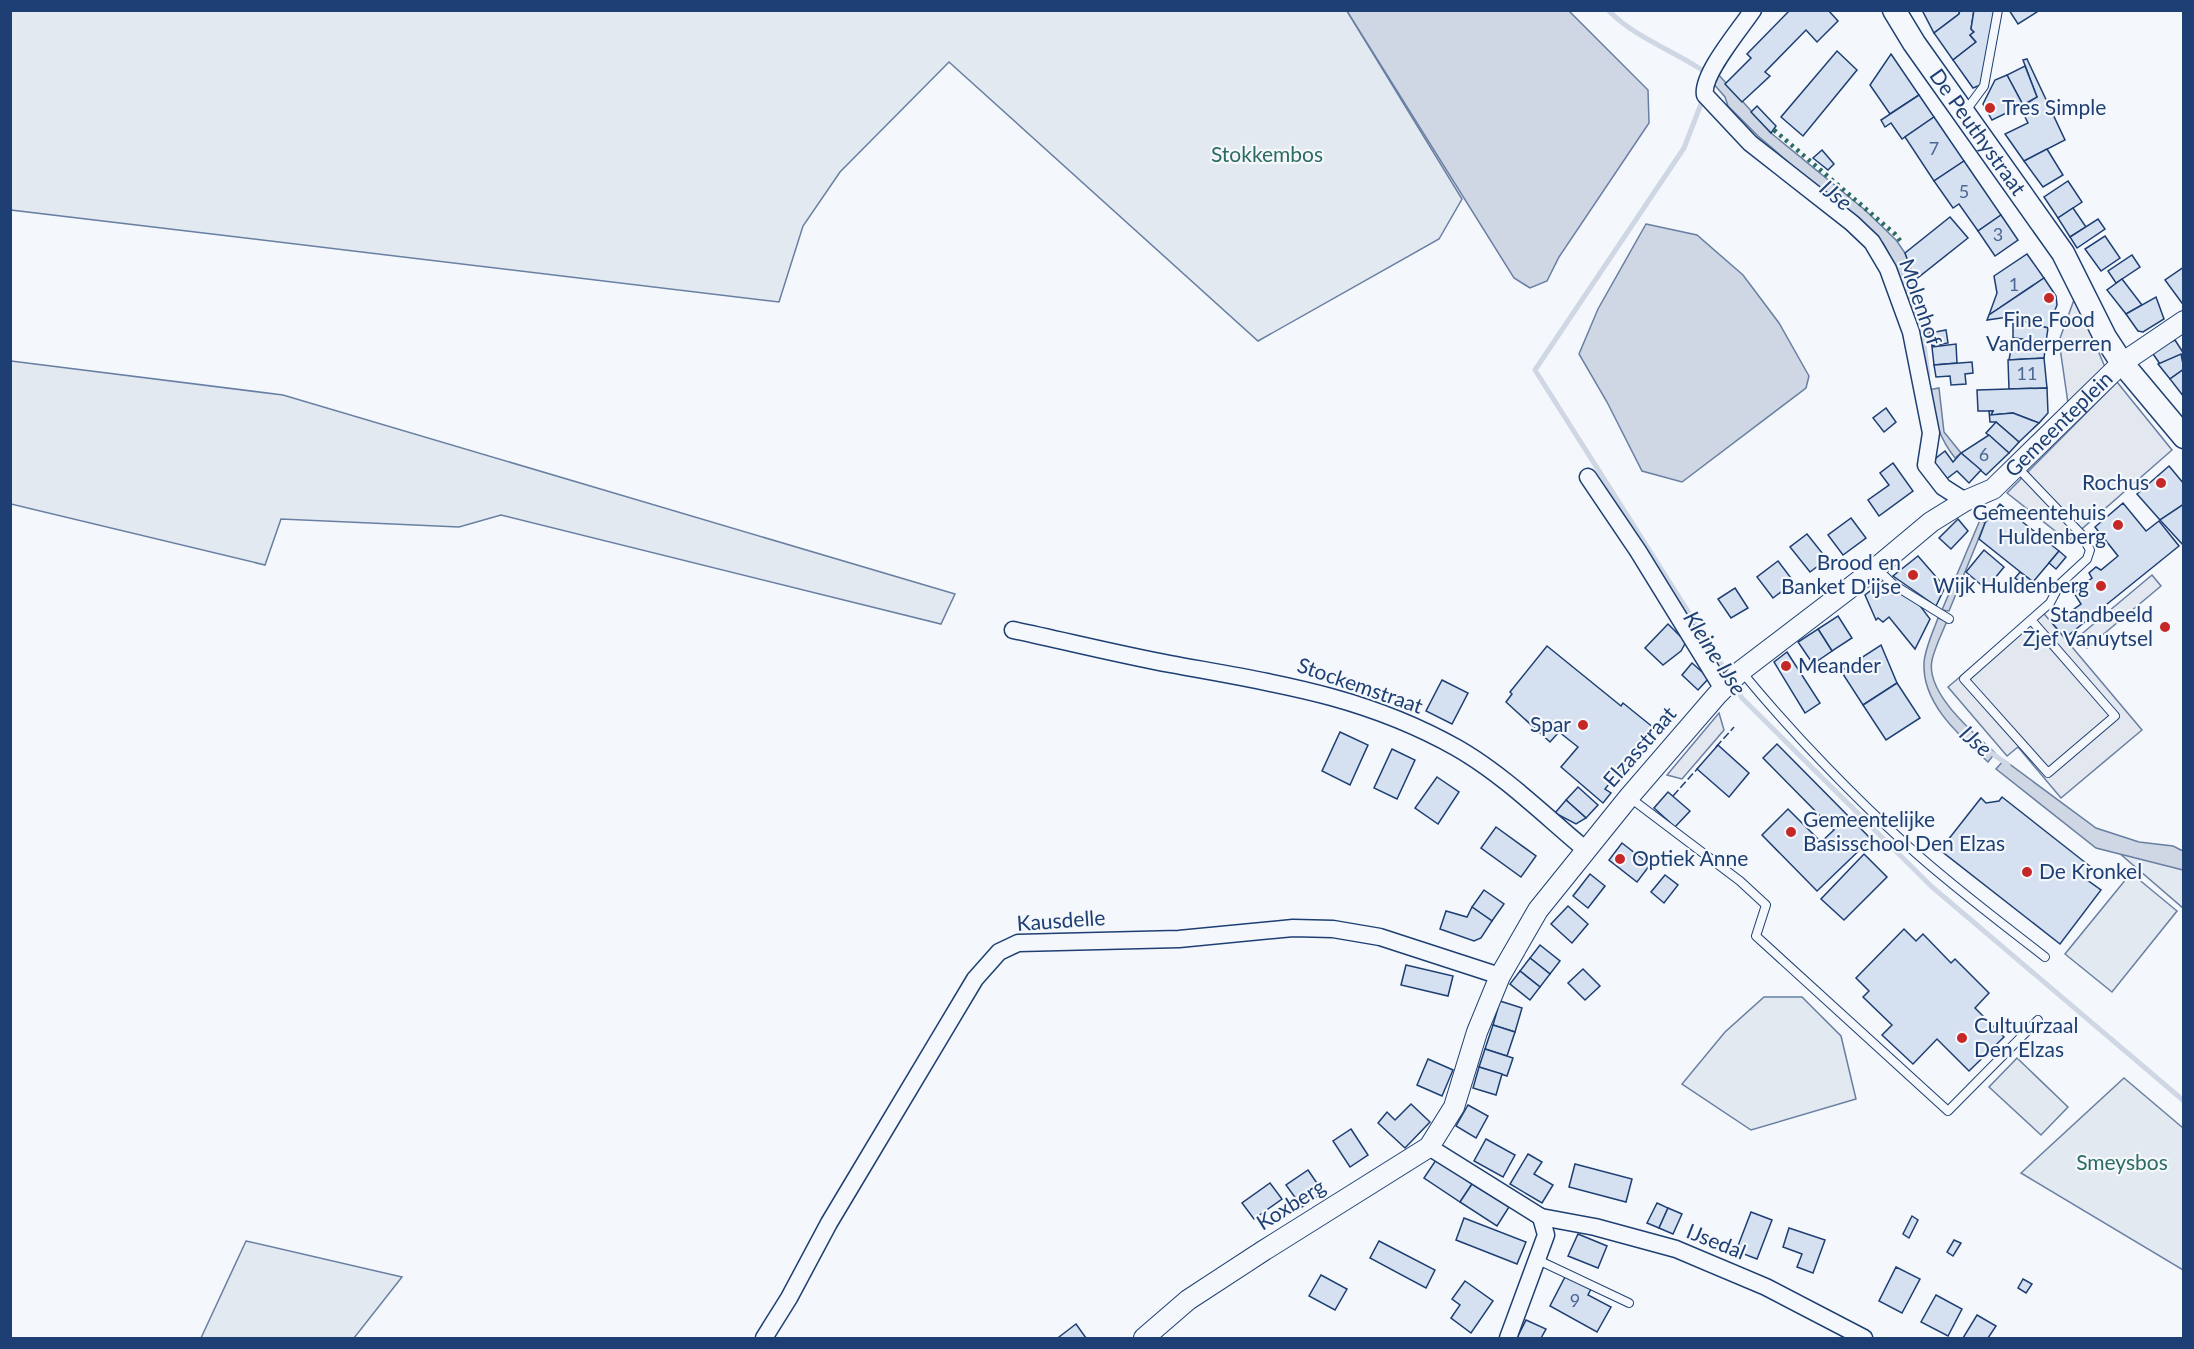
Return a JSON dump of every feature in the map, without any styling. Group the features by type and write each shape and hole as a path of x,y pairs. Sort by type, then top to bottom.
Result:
{"main road":[{"name":"De Peuthystraat","path":"1894,10 1963,113 2063,253"},
{"name":"Gemeenteplein","path":"2063,253 2105,337 2122,363 2184,437"}],"street":[{"name":"Molenhof","path":"1753,10 1710,75 1705,95 1750,143 1852,223 1872,242 1888,269 1911,332 1930,433 1926,465 1943,487 1965,501"},
{"path":"2122,363 2184,321"},
{"name":"Gemeenteplein","path":"1965,501 1993,489 2122,363"},
{"path":"1588,477 1731,680"},
{"name":"Elzasstraat","path":"1454,1107 1477,1032 1500,976 1538,910 1629,797 1731,680 1876,568 1931,522 1965,501"},
{"name":"Stockemstraat","path":"1013,630 1171,664 1299,687 1347,700 1424,731 1458,749 1495,773 1586,850"},
{"name":"Kausdelle","path":"764,1338 789,1298 829,1223 975,979 993,957 1008,947 1018,943 1036,941 1179,939 1293,928 1333,929 1380,938 1500,976"},
{"name":"Koxberg","path":"1144,1338 1188,1300 1429,1148 1454,1107"},
{"path":"1429,1148 1541,1217 1546,1235 1508,1338"},
{"name":"IJsedal","path":"1541,1217 1595,1227 1676,1249 1766,1287 1864,1338"}],"lane":[{"path":"1963,113 1984,86 1998,10"},
{"path":"2017,466 2081,534 2090,550 2087,559 2060,584 2050,603 1964,679 2048,773 2115,716 2032,621"},
{"path":"1876,568 1894,585 1949,619"},
{"path":"1731,680 1940,873 2045,957"},
{"path":"1629,797 1740,881 1766,905 1756,936 1948,1111 2038,1020"},
{"path":"1538,1260 1629,1303"}],"green space":[{"name":"Stokkembos","path":"11,10 1347,11 1462,199 1439,239 1258,341 949,62 840,172 803,226 779,302 11,210"},
{"path":"11,361 283,395 955,594 941,624 501,515 459,527 281,519 265,565 11,504"},
{"path":"2111,846 2183,864 2183,908"},
{"path":"2131,873 2177,911 2112,992 2065,954"},
{"path":"1764,997 1802,997 1841,1036 1856,1099 1751,1130 1682,1084 1725,1032"},
{"path":"2017,1058 2068,1107 2041,1135 1989,1087"},
{"name":"Smeysbos","path":"2124,1078 2183,1128 2183,1270 2021,1173"},
{"path":"246,1241 402,1277 354,1338 201,1338"}],"shaded area":[{"path":"2075,297 2105,367 2068,403 2059,341"},
{"path":"2117,382 2172,450 2068,541 2007,493"},
{"path":"2152,575 2161,586 2087,648 2078,637"},
{"path":"2040,609 2142,730 2061,798 2018,747 2007,756 1948,687"},
{"path":"1719,713 1724,730 1682,779 1667,775"}],"water":[{"path":"1347,11 1569,11 1648,90 1649,123 1559,257 1547,281 1530,288 1514,278"},
{"path":"1717,73 1771,133 1865,210 1896,240 1905,253 1922,298 1930,333 1918,335 1904,288 1883,243 1758,136 1728,106 1725,97 1711,81"},
{"path":"1646,224 1697,235 1743,275 1779,323 1809,376 1806,388 1682,482 1642,471 1607,402 1579,354 1598,309"},
{"path":"1939,388 1944,432 1961,453 1955,458 1941,434 1930,400 1928,390"},
{"path":"1980,520 1985,523 1949,611 1942,610"},
{"path":"1938,618 1947,621 1932,660 1932,673 1936,686 1953,711 1995,753 1988,762 1955,730 1929,692 1924,663"},
{"path":"2004,760 2096,828 2139,842 2173,846 2183,851 2183,870 2096,848 1996,769"}],"building":[{"path":"1790,10 1828,10 1838,21 1817,42 1806,30 1765,72 1770,76 1742,102 1725,84 1751,58 1747,54"},
{"path":"1922,10 1960,10 1959,14 1934,33"},
{"path":"1960,10 1974,10 1971,29 1974,32 1970,35 1976,42 1953,60 1934,33 1959,14"},
{"path":"1974,10 1995,10 1983,84 1973,88 1953,60 1976,42 1970,35 1974,32 1971,29"},
{"path":"2009,10 2040,10 2018,24"},
{"path":"1837,51 1857,70 1803,136 1781,117"},
{"path":"1891,54 1919,95 1890,114 1870,85"},
{"path":"2027,59 2065,140 2024,161 2005,134 2028,123 2020,107 2037,97 2023,60"},
{"path":"2025,66 2037,97 2023,105 2007,75"},
{"path":"2007,75 2023,105 1992,120 1983,104 1995,80"},
{"path":"1919,95 1934,117 1902,139 1891,123 1885,127 1881,120"},
{"path":"1757,106 1776,126 1771,133 1751,112"},
{"path":"1934,117 1964,161 1934,181 1905,137"},
{"path":"2047,149 2063,175 2043,187 2024,161"},
{"path":"1822,150 1834,164 1828,170 1813,158"},
{"path":"1964,161 2001,215 1978,231 1959,204 1953,208 1934,181"},
{"path":"2068,181 2082,202 2058,218 2044,197"},
{"path":"2073,208 2086,227 2070,237 2058,218"},
{"path":"2001,215 2018,240 1995,256 1978,231"},
{"path":"1950,217 1968,238 1915,280 1905,253"},
{"path":"2098,219 2105,229 2077,248 2070,237"},
{"path":"2105,236 2120,258 2101,271 2085,249"},
{"path":"2027,254 2044,278 1989,315 1997,293 1994,276"},
{"path":"2132,255 2140,267 2116,283 2108,271"},
{"path":"2184,267 2184,302 2182,303 2165,280"},
{"path":"2044,278 2056,296 2057,305 2048,328 2008,317 1987,320 1989,315"},
{"path":"2122,279 2142,305 2126,314 2107,290"},
{"path":"2156,297 2164,319 2143,332 2138,331 2126,314"},
{"path":"2013,318 2048,328 2046,342 2013,338"},
{"path":"1946,330 1948,343 1932,346 1930,333"},
{"path":"2013,338 2046,342 2044,358 2009,360"},
{"path":"2175,340 2184,354 2160,364 2151,351"},
{"path":"1956,344 1957,363 1934,365 1932,347"},
{"path":"2181,354 2184,369 2170,379 2158,364"},
{"path":"2044,358 2047,388 2009,389 2008,360"},
{"path":"1972,362 1973,373 1965,374 1966,384 1951,385 1950,376 1936,377 1934,365"},
{"path":"2184,369 2184,397 2170,379"},
{"path":"2047,388 2048,413 2039,423 2013,413 1991,415 1993,411 1978,411 1977,390"},
{"path":"1886,408 1896,422 1884,432 1873,418"},
{"path":"1989,411 1993,411 1991,415 2013,413 2039,423 2019,442 1996,422 1990,422"},
{"path":"1996,422 2019,442 2009,453 1986,433"},
{"path":"1989,435 2009,453 1986,475 1961,453"},
{"path":"1945,451 1953,462 1961,453 1981,470 1969,483 1957,471 1945,480 1931,462"},
{"path":"1893,463 1913,491 1879,516 1868,500 1889,485 1880,473"},
{"path":"2169,466 2184,484 2184,504 2160,520 2137,494"},
{"path":"2123,503 2146,531 2159,521 2179,546 2065,638 2053,624 2081,604 2074,593 2092,578 2089,573 2096,567 2101,570 2118,556 2095,527"},
{"path":"2000,504 2059,551 2033,582 1979,539 1985,523"},
{"path":"2184,504 2184,546 2160,520"},
{"path":"1851,518 1866,538 1843,555 1828,535"},
{"path":"1958,519 1968,531 1951,549 1939,538"},
{"path":"1807,534 1827,559 1810,572 1790,547"},
{"path":"1984,550 2004,567 1986,589 1966,572"},
{"path":"2059,551 2066,557 2056,569 2049,563"},
{"path":"1918,556 1945,587 1936,606 1893,576"},
{"path":"1778,561 1794,582 1773,598 1757,577"},
{"path":"2020,572 2032,581 2027,587 2015,578"},
{"path":"1883,581 1893,595 1896,591 1918,603 1930,619 1915,649 1889,617 1883,622 1878,618 1876,620 1865,595"},
{"path":"1735,588 1748,608 1731,618 1718,599"},
{"path":"1838,616 1852,638 1832,651 1818,629"},
{"path":"1668,624 1686,642 1681,651 1663,665 1645,648"},
{"path":"1818,629 1832,651 1813,664 1798,642"},
{"path":"1881,645 1897,683 1863,705 1841,671"},
{"path":"1547,646 1621,706 1623,703 1654,728 1605,789 1611,793 1603,803 1561,767 1578,747 1559,732 1550,742 1506,702 1512,694 1510,692"},
{"path":"1787,652 1820,703 1805,713 1774,662"},
{"path":"1692,663 1709,678 1698,690 1682,675"},
{"path":"1442,680 1468,693 1452,724 1426,711"},
{"path":"1897,683 1920,718 1886,740 1863,705"},
{"path":"1340,732 1368,745 1350,785 1322,771"},
{"path":"1777,744 1871,839 1817,891 1762,835 1788,809 1821,842 1834,830 1763,758"},
{"path":"1718,745 1749,773 1729,797 1697,769"},
{"path":"1392,749 1415,760 1397,799 1374,788"},
{"path":"1437,777 1459,792 1438,824 1415,808"},
{"path":"1578,787 1598,805 1586,818 1566,800"},
{"path":"1668,792 1690,811 1675,827 1654,808"},
{"name":"De Kronkel","path":"2002,797 2091,867 2083,877 2101,890 2060,944 1940,850 1981,798 1986,803 1999,801"},
{"path":"1566,800 1586,818 1576,824 1555,813"},
{"path":"1496,827 1536,856 1521,877 1481,848"},
{"path":"1622,843 1650,865 1637,882 1609,860"},
{"path":"1864,854 1887,877 1844,920 1821,899"},
{"path":"1590,874 1605,886 1588,908 1573,896"},
{"path":"1665,875 1678,885 1664,903 1651,892"},
{"path":"1484,890 1504,904 1492,921 1472,907"},
{"path":"1568,906 1588,924 1572,943 1551,924"},
{"path":"1472,907 1492,921 1481,938 1474,941 1440,929 1446,911 1467,917"},
{"path":"1904,929 1916,941 1923,934 1951,963 1955,959 1989,993 1975,1008 2004,1037 1969,1071 1937,1039 1913,1064 1882,1035 1892,1025 1863,997 1869,991 1856,978"},
{"path":"1540,945 1560,961 1550,974 1530,958"},
{"path":"1530,958 1550,974 1540,987 1520,971"},
{"path":"1406,965 1453,976 1448,996 1401,985"},
{"path":"1583,969 1600,986 1585,1000 1568,983"},
{"path":"1520,971 1540,987 1530,1000 1510,984"},
{"path":"1500,1001 1522,1008 1515,1032 1493,1025"},
{"path":"1493,1025 1515,1032 1507,1056 1485,1049"},
{"path":"1485,1049 1513,1058 1507,1076 1479,1067"},
{"path":"1428,1059 1453,1070 1442,1096 1417,1085"},
{"path":"1479,1067 1502,1074 1496,1095 1473,1088"},
{"path":"1411,1104 1430,1122 1405,1148 1378,1123 1387,1112 1395,1120"},
{"path":"1468,1105 1488,1116 1476,1138 1456,1126"},
{"path":"1351,1129 1368,1155 1350,1167 1333,1141"},
{"path":"1486,1139 1515,1155 1503,1177 1474,1161"},
{"path":"1528,1154 1542,1162 1534,1174 1553,1185 1542,1203 1510,1184"},
{"path":"1436,1160 1472,1184 1460,1202 1424,1178"},
{"path":"1575,1164 1632,1179 1626,1202 1569,1187"},
{"path":"1308,1170 1323,1192 1302,1207 1286,1185"},
{"path":"1270,1183 1282,1199 1254,1219 1242,1203"},
{"path":"1472,1184 1509,1207 1497,1226 1460,1202"},
{"path":"1657,1203 1668,1208 1659,1228 1647,1223"},
{"path":"1668,1208 1682,1214 1673,1234 1659,1228"},
{"path":"1751,1212 1772,1220 1757,1259 1736,1251"},
{"path":"1912,1216 1918,1220 1909,1238 1903,1234"},
{"path":"1464,1218 1526,1242 1517,1264 1456,1240"},
{"path":"1789,1228 1825,1240 1813,1273 1797,1267 1802,1254 1783,1247"},
{"path":"1578,1234 1607,1246 1598,1268 1568,1256"},
{"path":"1954,1240 1961,1243 1953,1256 1947,1252"},
{"path":"1379,1241 1435,1270 1426,1288 1370,1258"},
{"path":"1896,1267 1920,1279 1902,1313 1879,1301"},
{"path":"1321,1275 1347,1289 1335,1310 1309,1296"},
{"path":"1566,1275 1591,1289 1588,1295 1611,1307 1597,1332 1550,1306"},
{"path":"2023,1279 2032,1284 2026,1293 2018,1288"},
{"path":"1465,1281 1493,1301 1471,1333 1451,1318 1460,1305 1452,1299"},
{"path":"1936,1295 1962,1309 1948,1336 1921,1322"},
{"path":"1977,1315 1996,1326 1988,1338 1963,1338"},
{"path":"1526,1320 1546,1329 1541,1338 1517,1338"},
{"path":"1076,1324 1086,1338 1059,1337"}],"waterway":[{"name":"IJse","path":"1608,10 1631,29 1708,74"},
{"name":"Kleine IJse","path":"1701,104 1684,148 1535,370 1729,676"},
{"name":"IJse","path":"1922,328 1928,375"},
{"name":"Kleine IJse","path":"1734,684 1742,698 1931,886 2184,1101"},
{"name":"IJse","path":"1989,751 2008,765"}],"hedge":[{"path":"1774,130 1895,234 1902,243"}],"fence":[{"path":"1716,747 1734,727"},
{"path":"1673,796 1698,768"}],"place":[{"name":"Tres Simple","path":"1990,108"},
{"name":"Fine Food Vanderperren","path":"2049,298"},
{"name":"Rochus","path":"2161,483"},
{"name":"Gemeentehuis Huldenberg","path":"2118,525"},
{"name":"Brood en Banket D'ijse","path":"1913,575"},
{"name":"Wijk Huldenberg","path":"2101,586"},
{"name":"Standbeeld Zjef Vanuytsel","path":"2165,627"},
{"name":"Meander","path":"1786,666"},
{"name":"Spar","path":"1583,725"},
{"name":"Gemeentelijke Basisschool Den Elzas","path":"1791,832"},
{"name":"Optiek Anne","path":"1620,859"},
{"name":"De Kronkel","path":"2027,872"},
{"name":"Cultuurzaal Den Elzas","path":"1962,1038"}]}
